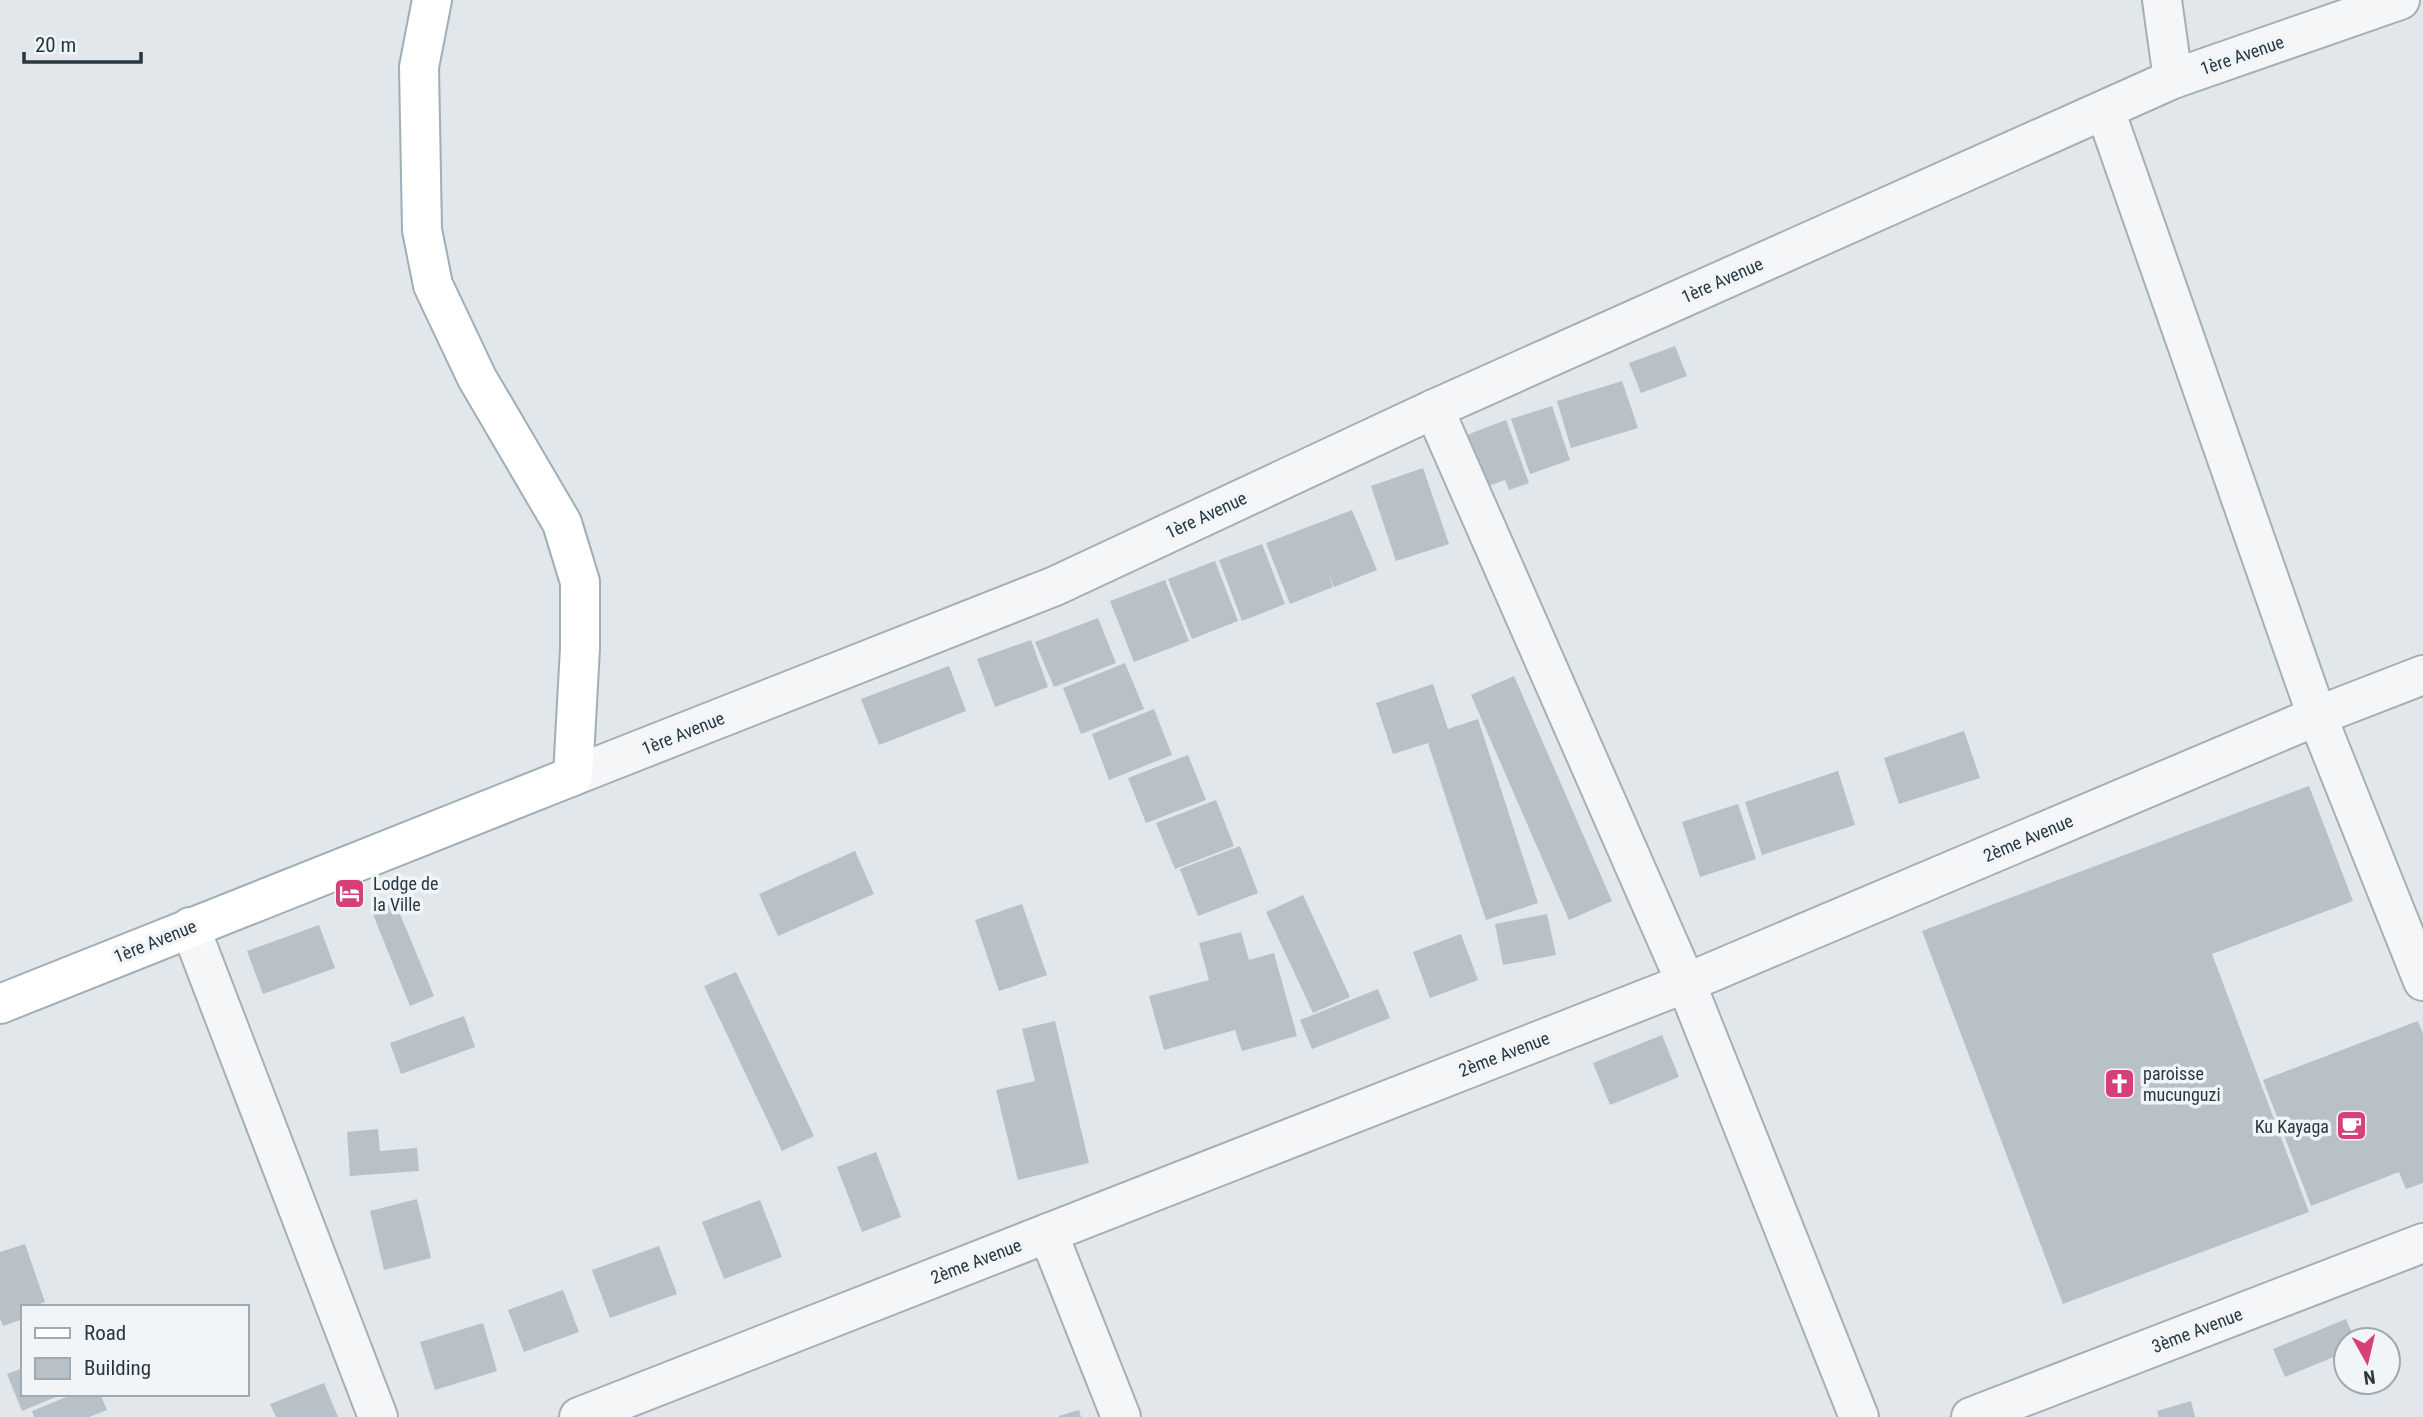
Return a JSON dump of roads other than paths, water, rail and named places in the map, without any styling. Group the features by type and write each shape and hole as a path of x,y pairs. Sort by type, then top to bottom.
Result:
{"main road":[{"path":"432,0 419,67 422,230 433,285 477,378 562,523 580,582 580,649 573,776"},
{"name":"1ère Avenue","path":"0,1003 573,776"}],"street":[{"path":"2162,0 2173,79"},
{"name":"1ère Avenue","path":"573,776 1055,586 1434,409 2173,79 2400,0"},
{"path":"2105,110 2317,716 2423,981"},
{"path":"1434,409 1686,983 1859,1417"},
{"name":"2ème Avenue","path":"579,1417 1686,983 2317,716 2423,675"},
{"path":"190,927 378,1417"},
{"path":"1048,1233 1121,1417"},
{"name":"3ème Avenue","path":"1971,1417 2423,1244"}],"place":[{"name":"Lodge de la Ville","path":"350,893"},
{"name":"paroisse mucunguzi","path":"2120,1083"},
{"name":"Ku Kayaga","path":"2352,1126"}]}
